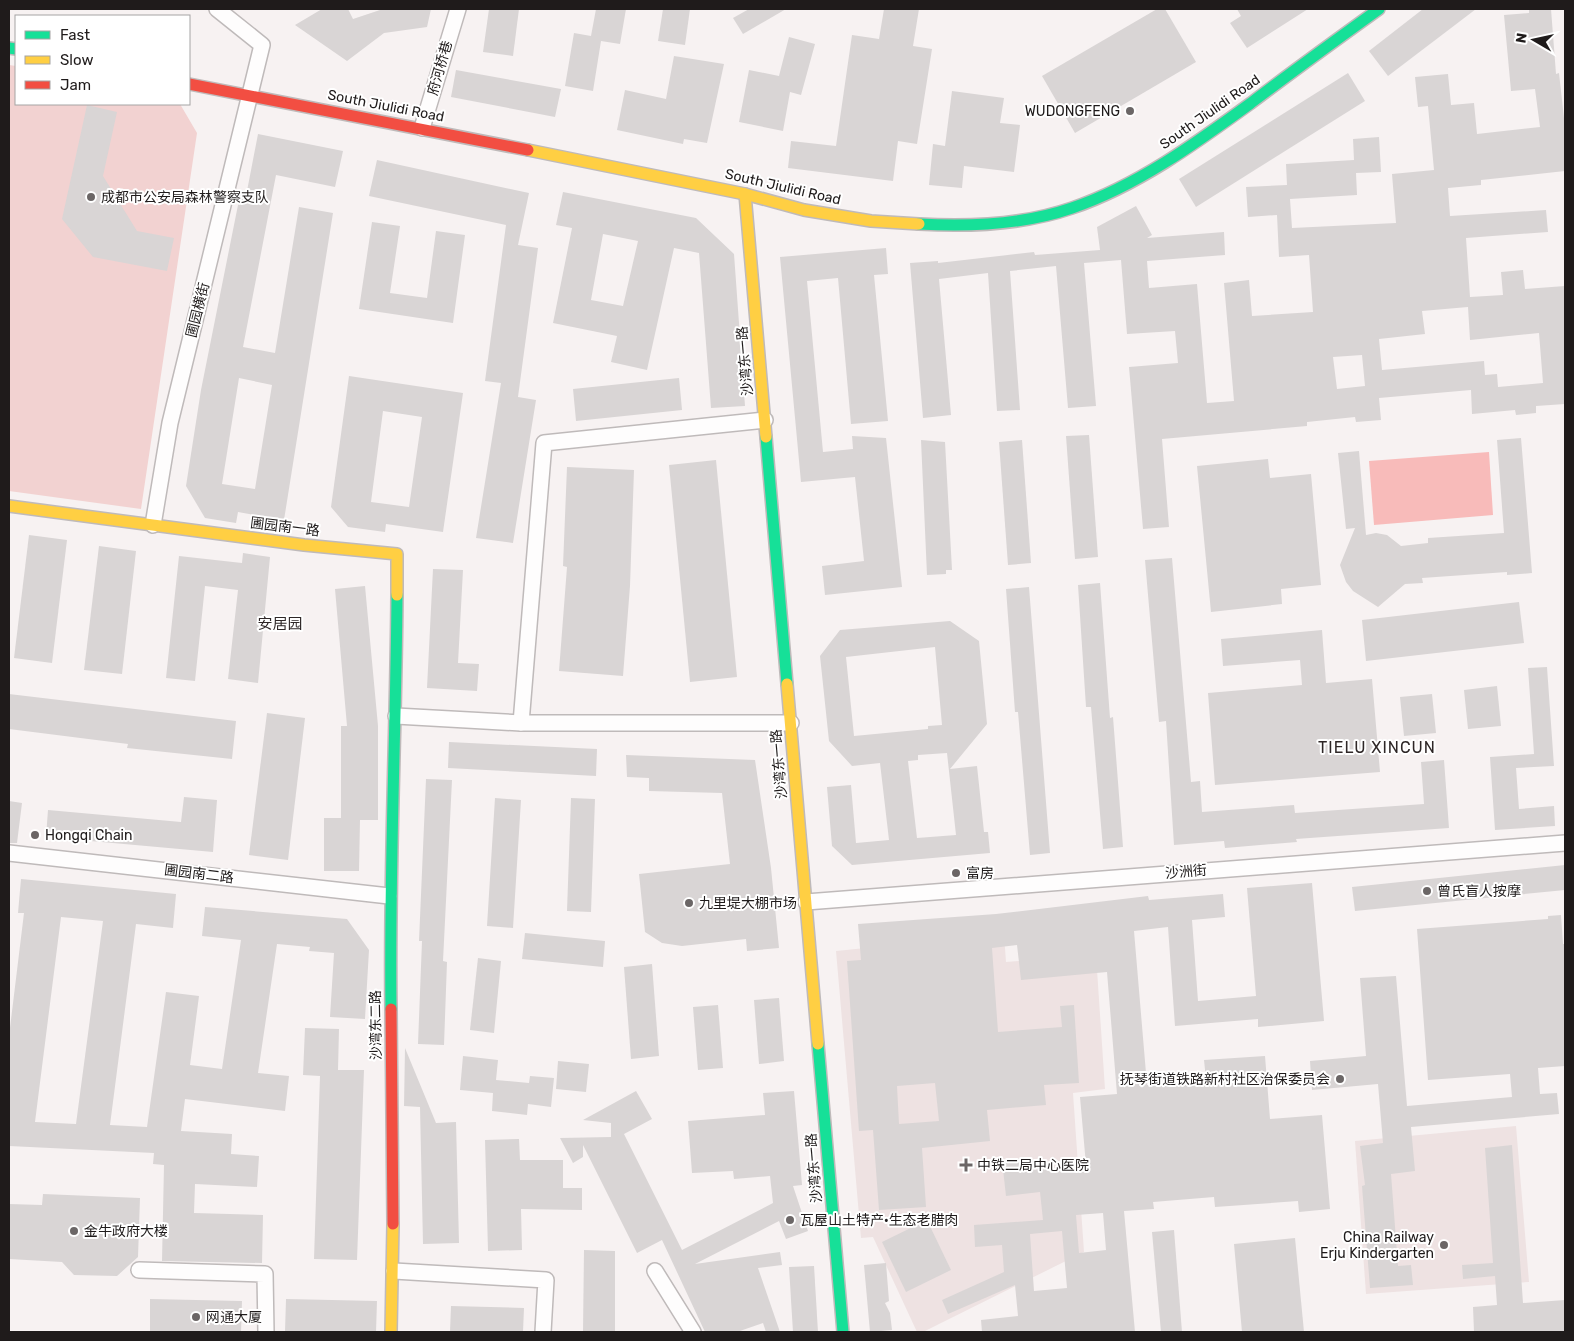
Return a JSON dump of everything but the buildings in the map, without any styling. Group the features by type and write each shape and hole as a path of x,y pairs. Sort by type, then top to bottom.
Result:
{"street":[{"name":"圃园横街","path":"153,525 170,423 251,97 262,45 217,9"},
{"name":"府河桥巷","path":"422,128 458,9"},
{"name":"South Jiulidi Road","path":"190,84 422,128 745,194 804,210 852,218 950,226 1009,223 1072,208 1124,185 1190,147 1379,9"},
{"name":"沙湾东一路","path":"745,194 843,1332"},
{"path":"521,723 544,443 765,420"},
{"name":"圃园南一路","path":"9,506 304,545 397,554 396,716"},
{"path":"396,716 521,723 791,723"},
{"name":"沙湾东二路","path":"391,1332 394,1271 389,896 396,716"},
{"name":"沙洲街","path":"806,902 1565,843"},
{"name":"圃园南二路","path":"9,853 389,896"},
{"path":"139,1270 265,1274 266,1332"},
{"path":"394,1271 546,1280 543,1332"},
{"path":"656,1272 693,1332"}],"shaded area":[{"path":"9,65 15,66 15,105 181,105 197,133 141,509 9,491"},
{"path":"1489,452 1493,515 1374,525 1369,461"},
{"name":"中铁二局中心医院","path":"1004,934 1006,962 1096,955 1105,1089 1073,1093 1084,1252 923,1332 917,1332 873,1237 861,1238 836,951"},
{"name":"China Railway Erju Kindergarten","path":"1516,1126 1529,1282 1366,1294 1355,1141"}],"traffic: fast":[{"path":"919,224 977,225 1035,218 1072,208 1120,188 1143,176 1209,133 1379,9"},
{"path":"9,48 15,49"},
{"path":"766,437 787,684"},
{"path":"391,1009 397,595"},
{"path":"818,1044 843,1332"}],"traffic: slow":[{"path":"528,150 745,194 804,210 871,221 919,224"},
{"path":"745,194 766,437"},
{"path":"9,506 304,545 397,554 397,595"},
{"path":"787,684 818,1044"},
{"path":"391,1332 393,1224"}],"traffic: jam":[{"path":"190,84 528,150"},
{"path":"391,1009 393,1224"}],"place":[{"name":"WUDONGFENG","path":"1130,111"},
{"name":"成都市公安局森林警察支队","path":"91,197"},
{"name":"Hongqi Chain","path":"35,835"},
{"name":"富房","path":"956,873"},
{"name":"曾氏盲人按摩","path":"1427,891"},
{"name":"九里堤大棚市场","path":"689,903"},
{"name":"抚琴街道铁路新村社区治保委员会","path":"1340,1079"},
{"name":"中铁二局中心医院","path":"966,1165"},
{"name":"瓦屋山土特产·生态老腊肉","path":"790,1220"},
{"name":"金牛政府大楼","path":"74,1231"},
{"name":"China Railway Erju Kindergarten","path":"1444,1245"},
{"name":"网通大厦","path":"196,1317"}],"district":[{"name":"安居园","path":"280,624"},
{"name":"TIELU XINCUN","path":"1377,747"}]}
